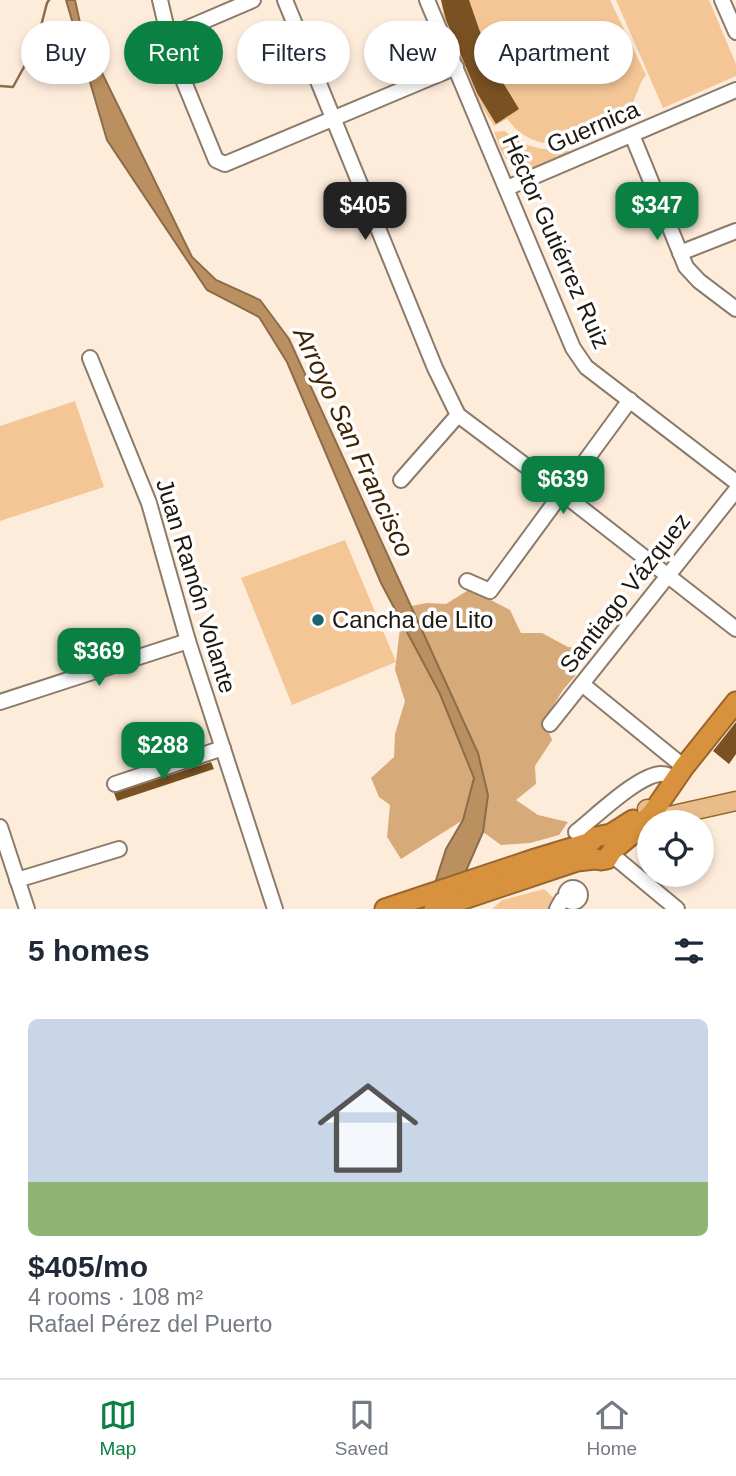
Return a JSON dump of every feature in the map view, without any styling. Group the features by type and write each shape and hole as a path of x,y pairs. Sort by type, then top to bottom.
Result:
{"highway":[{"path":"651,810 678,772 736,702"},
{"path":"393,906 535,866 577,861 611,834 637,819"},
{"path":"598,846 629,837 637,827"},
{"path":"434,909 535,866"}],"main road":[{"path":"714,810 736,801"},
{"path":"714,813 736,811"},
{"path":"629,837 637,835"}],"street":[{"path":"160,0 165,21"},
{"path":"204,21 253,0"},
{"path":"285,0 435,368 458,415 736,629"},
{"name":"Héctor Gutiérrez Ruiz","path":"427,0 436,21"},
{"path":"722,0 736,32"},
{"name":"Héctor Gutiérrez Ruiz","path":"460,76 573,348 586,367 736,482"},
{"path":"185,84 216,160 225,164 415,84"},
{"name":"Guernica","path":"507,188 736,90"},
{"path":"632,135 680,253 692,274 736,309"},
{"path":"680,253 736,232"},
{"name":"Juan Ramón Volante","path":"90,358 149,503 188,641 275,909"},
{"path":"467,581 490,591 630,400"},
{"path":"401,480 458,415"},
{"name":"Santiago Vázquez","path":"550,724 736,490"},
{"path":"0,702 188,641"},
{"path":"582,684 678,772"},
{"path":"115,784 223,748"},
{"path":"677,909 598,846 623,793 653,776 678,772"},
{"path":"0,827 27,909"},
{"path":"17,880 119,849"}],"shaded area":[{"name":"Arroyo San Francisco","path":"66,0 75,0 80,21 72,21"},
{"path":"441,0 610,0 620,21 474,21 474,84 633,84 633,48 646,75 630,108 615,124 581,141 548,144 527,137 507,119 494,126 473,93 460,61 460,21 444,21"},
{"path":"616,0 709,0 736,64 736,76 663,108 633,39 633,21 625,21"},
{"name":"Arroyo San Francisco","path":"91,84 107,84 192,257 216,280 260,300 289,339 478,753 488,795 483,832 462,880 431,896 446,849 463,820 474,778 440,694 381,583 287,362 259,317 207,290 107,140"},
{"path":"505,131 531,146 577,152 543,166 517,166 504,156 494,132"},
{"path":"75,401 104,487 0,521 0,426"},
{"name":"Cancha de Lito","path":"345,540 396,662 292,705 241,578"},
{"path":"470,589 510,610 521,633 542,633 568,647 584,649 575,676 544,720 552,740 535,766 536,784 516,800 538,815 568,822 559,835 530,843 501,845 483,832 488,795 411,606 446,604"},
{"path":"401,620 440,694 474,778 463,820 401,859 387,837 390,805 379,797 371,778 394,757 395,734 405,701 395,670"},
{"path":"544,889 566,909 492,909 502,900"}],"building":[{"path":"441,0 469,0 476,21 474,21 474,84 504,84 519,109 496,124 477,93 460,53 460,21 446,20"},
{"path":"736,722 736,754 729,764 713,751"},
{"path":"201,737 204,744 138,766 135,759"},
{"path":"211,762 214,769 117,801 114,793"}],"waterway":[{"path":"0,86 13,87 36,45 49,0"}],"place":[{"name":"Cancha de Lito","path":"318,620"}]}
